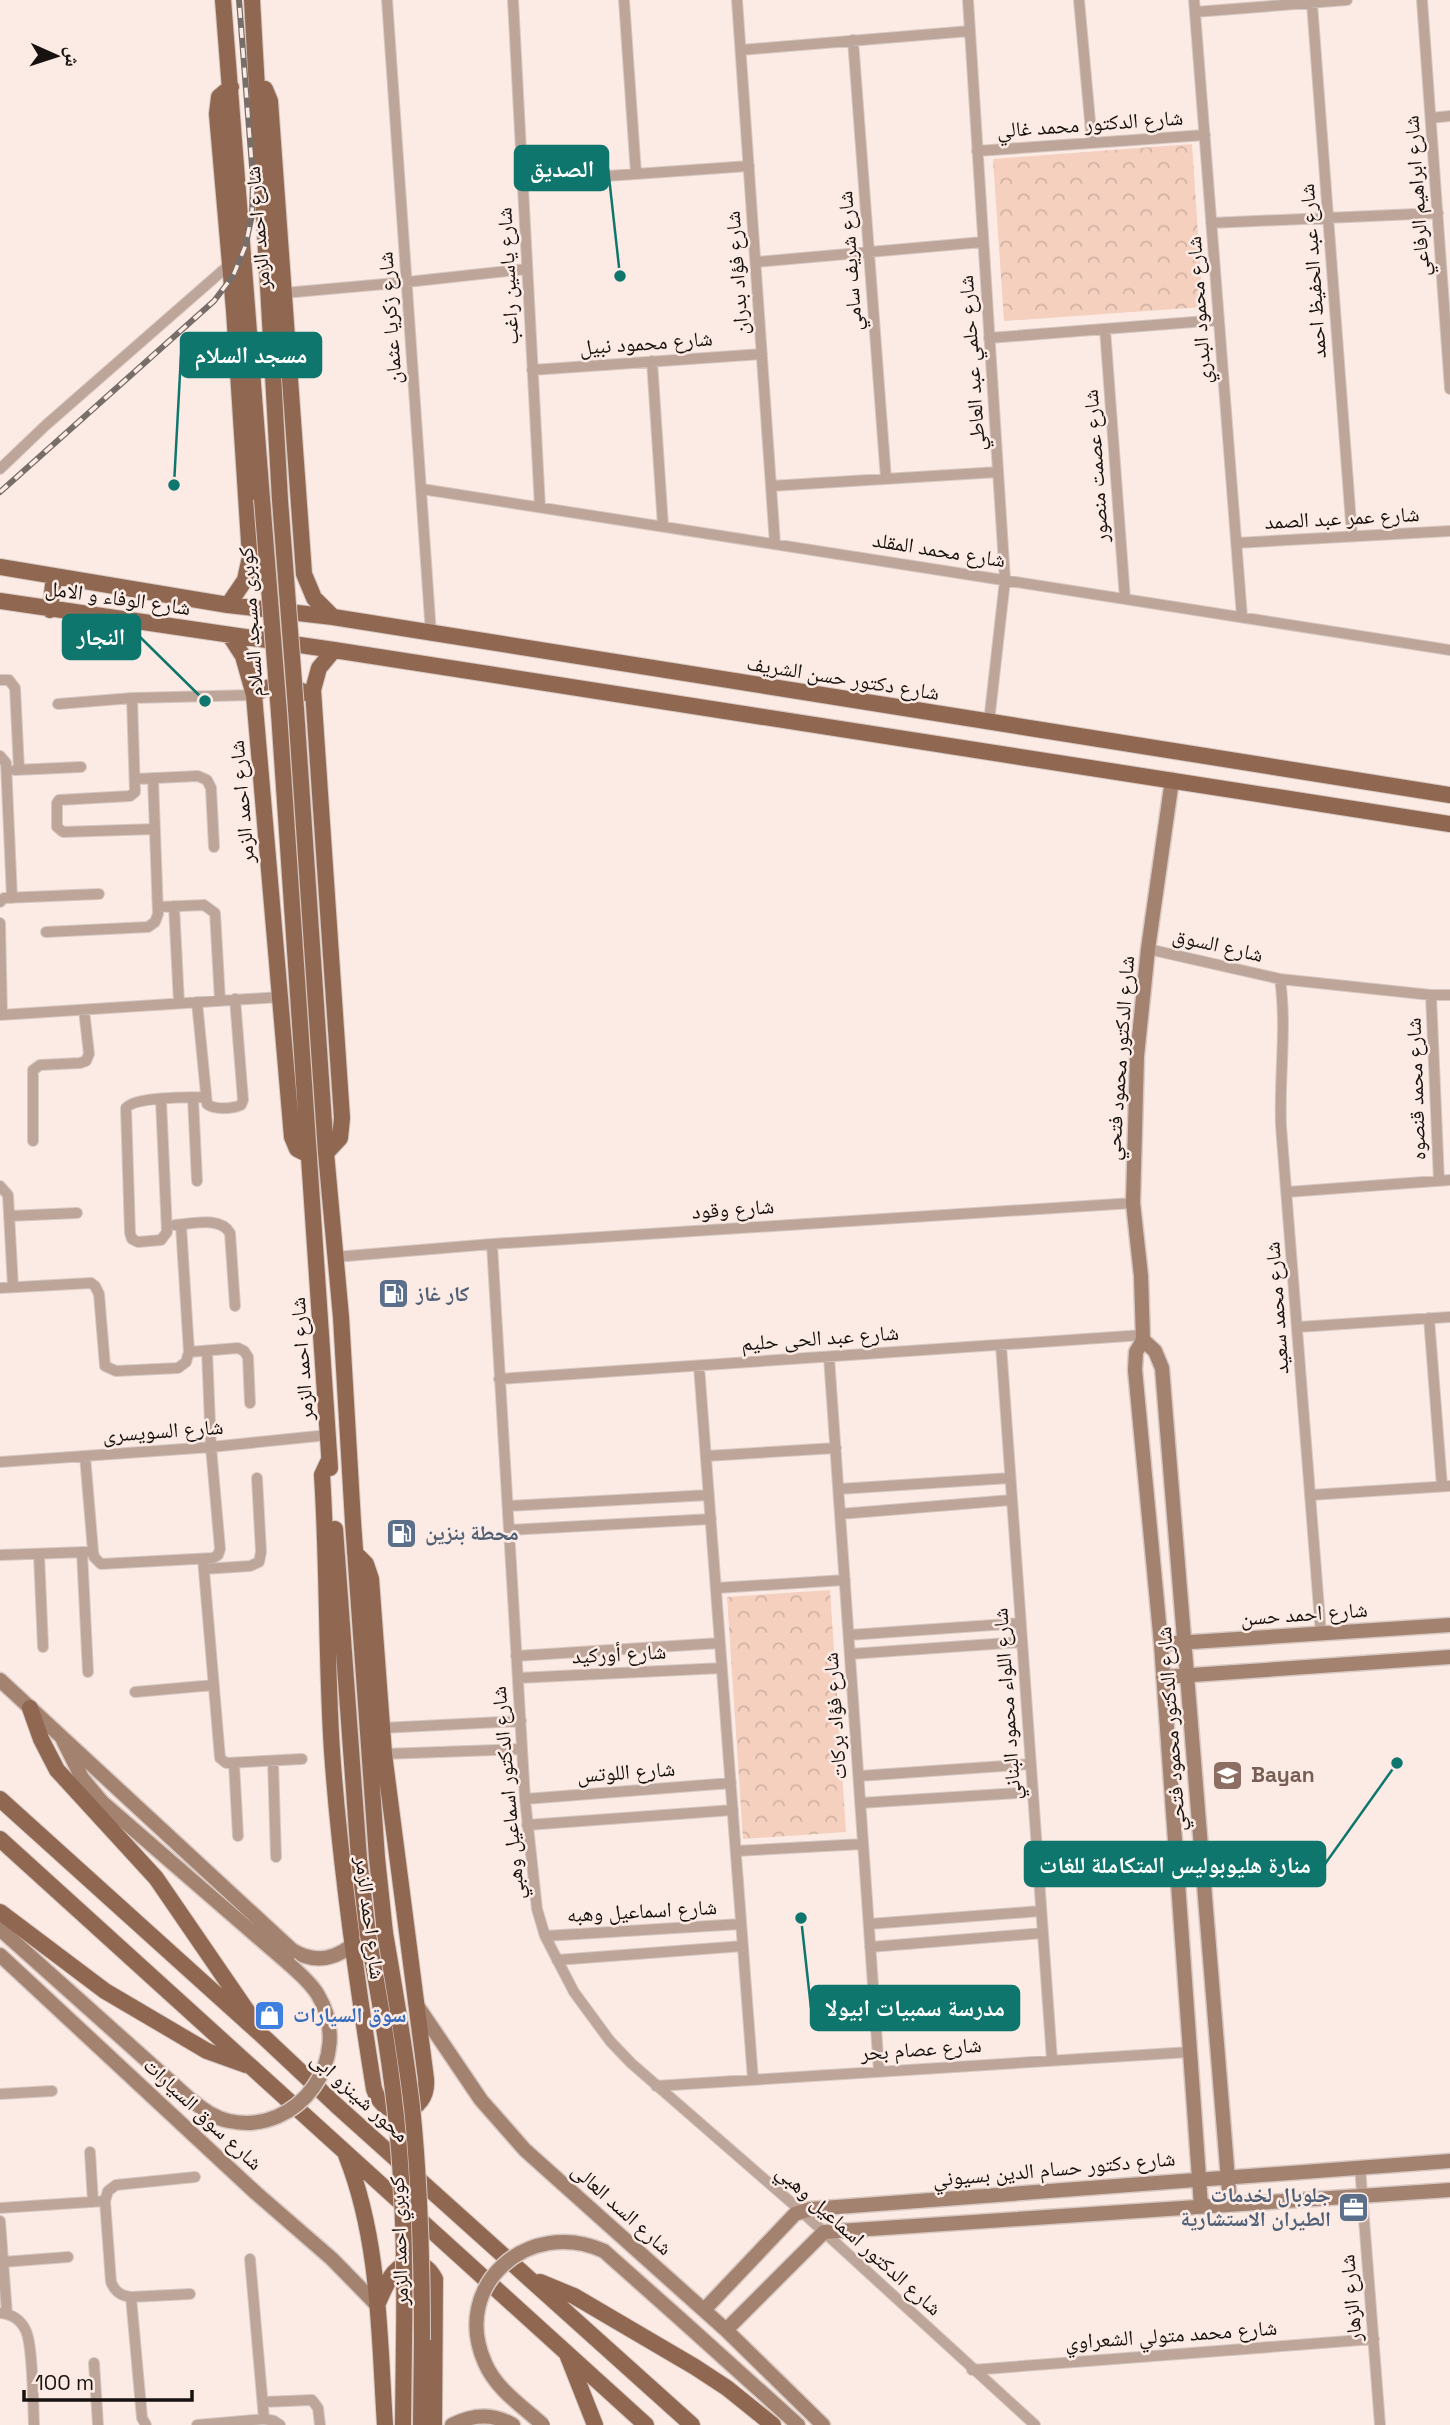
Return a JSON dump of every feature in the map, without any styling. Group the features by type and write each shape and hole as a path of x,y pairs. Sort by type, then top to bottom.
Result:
{"main road":[{"name":"شارع احمد الزمر","path":"223,0 231,87 219,97 217,105 250,557 245,580 228,605"},
{"name":"شارع احمد الزمر","path":"253,0 257,86 265,89 270,97 303,565 306,582 314,598 333,617"},
{"name":"كوبرى مسجد السلام","path":"257,86 280,499 326,1153"},
{"name":"كوبرى مسجد السلام","path":"231,87 309,1155"},
{"path":"250,557 262,572 274,576 293,573 303,565"},
{"name":"شارع الوفاء و الامل","path":"0,567 228,605"},
{"path":"50,610 54,577"},
{"name":"شارع الوفاء و الامل","path":"0,601 230,636"},
{"name":"شارع دكتور حسن الشريف","path":"228,605 333,617 1071,735 1449,791"},
{"name":"شارع احمد الزمر","path":"230,636 243,656 254,695 292,1137 298,1149 309,1155 330,1460 322,1475 332,1750 351,1946 374,2089 387,2108 409,2110 421,2101 425,2094 426,2079 384,1754 371,1579 366,1564 355,1553 326,1153"},
{"path":"230,636 1450,824"},
{"path":"326,1153 334,1146 343,1128 313,690 323,661 334,650"},
{"path":"254,695 274,685 290,685 304,692 314,703"},
{"path":"896,737 901,708"},
{"path":"1067,764 1071,735"},
{"path":"330,1460 359,1859 377,1934"},
{"path":"355,1553 377,1858 377,1934"},
{"path":"30,1708 41,1739 57,1770 156,1878 267,2040"},
{"name":"محور شينزو ابى","path":"0,1799 692,2425"},
{"path":"0,1839 646,2425"},
{"path":"0,1912 105,1991 207,2052 251,2066"},
{"name":"كوبري احمد الزمر","path":"377,1934 405,2048 412,2106 421,2223 421,2425"},
{"name":"كوبري احمد الزمر","path":"377,1934 385,2036 398,2137 404,2238 403,2425"},
{"path":"346,2153 365,2213 377,2305 385,2425"},
{"path":"377,2305 394,2273 402,2266 414,2263 424,2266 435,2279 434,2425"},
{"path":"532,2279 574,2296 695,2367 727,2388 773,2425"},
{"path":"566,2352 595,2425"}],"street":[{"name":"شارع زكريا عثمان","path":"387,0 432,634"},
{"name":"شارع ياسين راغب","path":"513,0 540,507"},
{"path":"624,0 636,174"},
{"name":"شارع فؤاد بدران","path":"737,0 775,544"},
{"name":"شارع حلمي عبد العاطي","path":"968,0 1005,580 989,722"},
{"path":"1079,0 1092,143"},
{"name":"شارع محمود البدري","path":"1194,0 1242,617"},
{"path":"1195,12 1347,0"},
{"name":"شارع ابراهيم الرفاعي","path":"1422,0 1437,213 1447,299 1450,389"},
{"name":"شارع عبد الحفيظ احمد","path":"1312,3 1352,537"},
{"path":"741,50 970,31"},
{"name":"شارع شريف سامي","path":"853,40 886,479"},
{"path":"1431,118 1450,116"},
{"name":"شارع الدكتور محمد غالي","path":"977,151 1205,135"},
{"path":"522,182 749,166"},
{"path":"1211,223 1437,213"},
{"path":"756,262 983,242"},
{"path":"0,469 46,425 229,265"},
{"path":"284,293 526,269"},
{"path":"989,338 1219,320"},
{"name":"شارع عصمت منصور","path":"1105,329 1125,599"},
{"name":"شارع محمود نبيل","path":"532,370 762,354"},
{"path":"652,361 663,526"},
{"path":"771,486 998,472"},
{"name":"شارع محمد المقلد","path":"422,489 1450,650"},
{"name":"شارع عمر عبد الصمد","path":"1236,544 1450,531"},
{"path":"0,680 9,680 15,688 19,769"},
{"path":"58,704 132,698 254,695"},
{"path":"132,698 135,792 130,796 59,800 58,829 63,832 155,829"},
{"path":"0,756 5,760 6,770 12,898"},
{"path":"6,770 80,767"},
{"path":"135,779 198,776 207,780 211,788 214,847"},
{"path":"46,932 148,927 157,918 153,778"},
{"name":"شارع الدكتور محمود فتحي","path":"1172,780 1147,949 1135,1093 1133,1203 1141,1276 1143,1337 1136,1352 1135,1370 1161,1644 1200,2206"},
{"path":"0,885 12,884"},
{"path":"0,902 2,899 12,898 99,894"},
{"path":"158,906 204,905 215,913 220,1000"},
{"path":"174,906 178,1003"},
{"path":"0,923 1,1015 280,997"},
{"name":"شارع السوق","path":"1147,949 1280,979 1450,995"},
{"name":"شارع محمد سعيد","path":"1280,979 1284,1010 1280,1096 1321,1634"},
{"name":"شارع محمد قنصوه","path":"1432,995 1445,1180"},
{"path":"197,1002 206,1104 212,1107 236,1107 243,1102 235,999"},
{"path":"33,1141 33,1070 40,1065 80,1063 86,1060 89,1054 84,1010"},
{"path":"161,1100 166,1235 161,1240 138,1242 131,1236 125,1111 128,1105 134,1102 161,1100 193,1098 205,1097"},
{"path":"193,1098 197,1181"},
{"path":"1287,1192 1445,1180"},
{"path":"0,1186 8,1195 13,1287"},
{"name":"شارع وقود","path":"335,1257 492,1244 1133,1203"},
{"path":"9,1216 77,1213"},
{"path":"167,1226 215,1222 228,1228 235,1306"},
{"path":"0,1288 86,1283 95,1286 99,1294 103,1362 112,1370 178,1368 186,1362 189,1352 181,1225"},
{"name":"شارع الدكتور اسماعيل وهبي","path":"492,1244 525,1799 537,1909 545,1936 591,2017 610,2041 656,2086 801,2211 1035,2425"},
{"path":"1298,1327 1450,1317"},
{"path":"1311,1495 1446,1486 1429,1318"},
{"name":"شارع الدكتور محمود فتحي","path":"1143,1337 1155,1351 1162,1367 1230,2204"},
{"name":"شارع عبد الحى حليم","path":"499,1379 1143,1337"},
{"name":"شارع اللواء محمود البناني","path":"1001,1346 1052,2060"},
{"path":"189,1352 238,1348 247,1354 250,1403"},
{"path":"204,1564 216,1557 220,1549 211,1447 207,1351"},
{"name":"شارع فؤاد بركات","path":"829,1357 879,2071"},
{"path":"699,1366 753,2080"},
{"name":"شارع السويسرى","path":"0,1462 211,1447 328,1435"},
{"path":"706,1456 836,1448"},
{"path":"85,1456 93,1551 97,1561 106,1565 250,1566 259,1562 261,1552 257,1478"},
{"path":"839,1489 1010,1478"},
{"path":"508,1506 709,1495"},
{"path":"841,1514 1011,1500"},
{"path":"509,1530 711,1520"},
{"path":"0,1555 93,1551"},
{"path":"82,1552 88,1672"},
{"path":"39,1554 43,1647"},
{"path":"204,1564 220,1758 224,1763 302,1759"},
{"path":"716,1588 845,1580"},
{"path":"849,1634 1021,1623"},
{"name":"شارع احمد حسن","path":"1161,1644 1450,1625"},
{"path":"850,1654 1022,1642"},
{"name":"شارع أوركيد","path":"516,1656 720,1643"},
{"path":"1163,1677 1450,1657"},
{"name":"شارع أوركيد","path":"518,1678 722,1668"},
{"path":"0,1680 292,1950 307,1957 323,1959 338,1955 351,1946"},
{"path":"135,1692 214,1685"},
{"path":"382,1728 521,1721"},
{"path":"0,1929 191,2100 213,2116 228,2121 258,2122 286,2113 314,2088 325,2068 329,2053 329,2023 318,1995 309,1982 102,1802 74,1765 61,1735"},
{"path":"384,1754 523,1749"},
{"path":"273,1761 276,1857"},
{"path":"234,1763 238,1836"},
{"path":"859,1776 1031,1764"},
{"name":"شارع اللوتس","path":"525,1799 731,1783"},
{"path":"860,1803 1033,1792"},
{"path":"527,1825 733,1810"},
{"path":"736,1851 863,1844"},
{"path":"869,1924 1041,1911"},
{"name":"شارع اسماعيل وهبه","path":"545,1936 741,1924"},
{"path":"870,1947 1043,1933"},
{"name":"شارع اسماعيل وهبه","path":"557,1960 743,1946"},
{"name":"شارع سوق السيارات","path":"0,1955 256,2193 332,2259 377,2305"},
{"name":"شارع السد العالى","path":"416,2004 500,2123 524,2150 726,2330 823,2425"},
{"name":"شارع عصام بحر","path":"656,2086 1189,2052"},
{"path":"0,2094 52,2091"},
{"path":"90,2152 93,2202"},
{"name":"شارع دكتور حسام الدين بسيوني","path":"801,2211 1199,2178 1450,2161"},
{"name":"شارع الزهار","path":"1360,2167 1380,2425"},
{"path":"190,2294 131,2297 118,2293 111,2282 105,2201 108,2191 116,2185 195,2177"},
{"path":"726,2330 824,2232 1450,2190"},
{"path":"0,2208 105,2201"},
{"path":"704,2310 795,2214 801,2211"},
{"path":"0,2221 4,2314 21,2323 28,2337 34,2425"},
{"path":"543,2425 498,2384 485,2364 478,2340 477,2316 484,2293 496,2273 513,2256 535,2245 558,2241 593,2246 604,2251 798,2425"},
{"path":"3,2262 68,2258"},
{"path":"250,2259 264,2419"},
{"path":"131,2297 142,2418 146,2425"},
{"name":"شارع محمد متولي الشعراوي","path":"972,2370 1374,2339"},
{"path":"94,2363 98,2425"},
{"path":"263,2402 312,2400 318,2408 320,2425"},
{"path":"452,2425 478,2416 496,2417 513,2425"},
{"path":"197,2425 264,2419 280,2425"}],"green space":[{"path":"1192,144 1203,307 1004,321 993,159"},
{"path":"830,1590 846,1832 743,1839 727,1597"}],"railway":[{"path":"0,492 214,301 233,276 245,247 252,215 253,179 239,0"}],"place":[{"name":"الصديق","path":"620,276"},
{"name":"مسجد السلام","path":"174,485"},
{"name":"النجار","path":"205,701"},
{"name":"كار غاز","path":"393,1294"},
{"name":"محطة بنزين","path":"402,1533"},
{"name":"منارة هليوبوليس المتكاملة للغات","path":"1397,1763"},
{"name":"Bayan","path":"1228,1775"},
{"name":"مدرسة سمبيات ابيولا","path":"801,1918"},
{"name":"سوق السيارات","path":"270,2015"},
{"name":"جلوبال لخدمات الطيران الاستشارية","path":"1354,2207"}]}
